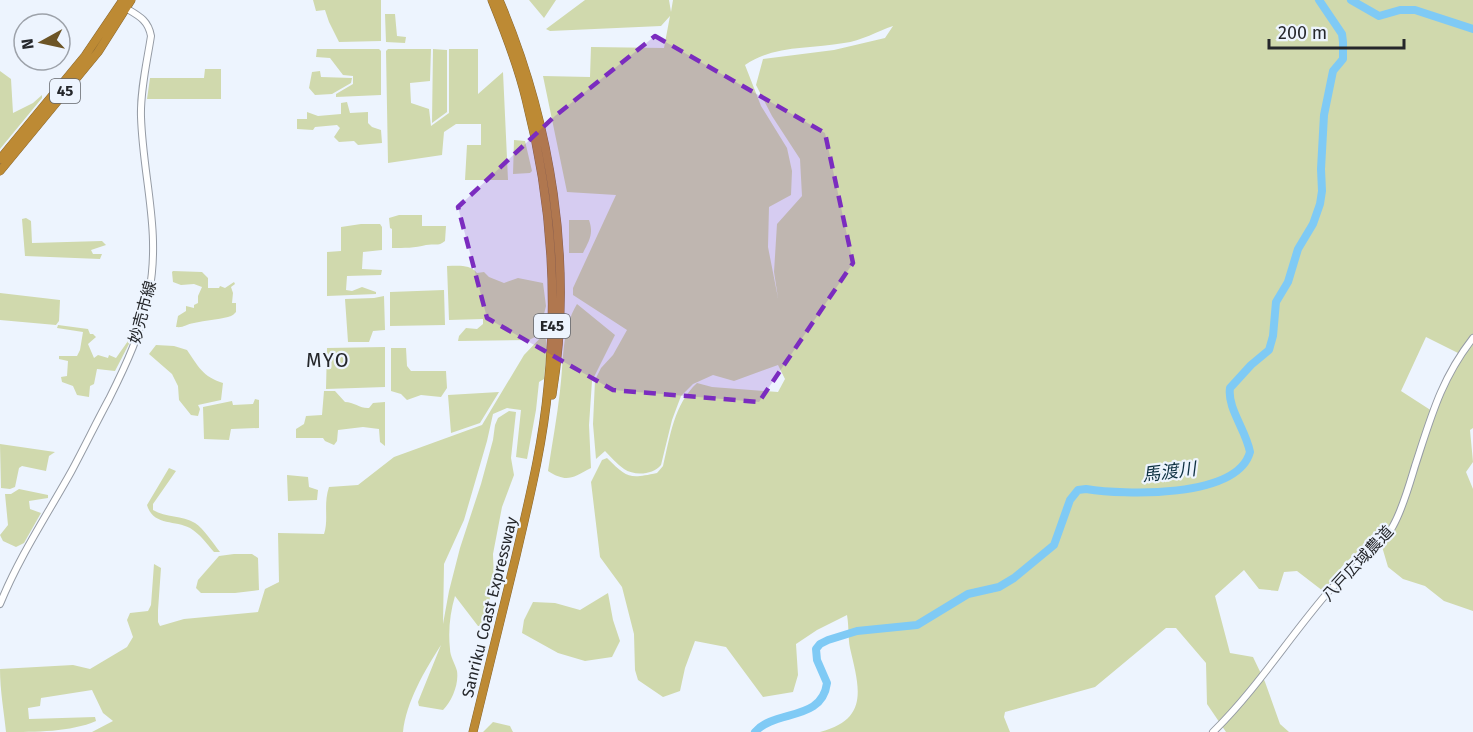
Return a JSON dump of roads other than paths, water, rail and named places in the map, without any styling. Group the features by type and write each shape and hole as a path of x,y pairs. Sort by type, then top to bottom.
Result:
{"highway":[{"name":"45","path":"0,159 85,56 123,4 131,0"},
{"path":"487,0 510,45"},
{"name":"Sanriku Coast Expressway","path":"492,0 510,45 526,98 541,164 552,276 548,388 532,488"},
{"name":"Sanriku Coast Expressway","path":"473,732 544,444 554,387 559,332 558,235 552,182 530,84 513,32 499,0"},
{"name":"45","path":"0,171 98,52 123,4"}],"main road":[{"name":"妙売市線","path":"0,604 34,533 71,472 116,383 136,341 149,294 154,242 153,218 144,161 141,113 151,36 150,27 146,21 123,4"},
{"name":"八戸広域農道","path":"1213,732 1236,708 1329,591 1392,529 1403,504 1439,393 1449,372 1473,338"}],"waterway":[{"name":"馬渡川","path":"755,732 774,720 807,710 823,695 827,683 817,660 816,649 820,644 857,631 917,625 968,594 999,587 1014,578 1054,545 1070,500 1078,490 1125,492 1177,490 1202,486 1224,478 1241,467 1250,452 1231,403 1230,388 1251,365 1269,350 1273,336 1276,302 1288,282 1298,249 1313,224 1320,204 1324,115 1333,71 1343,59 1343,42 1342,34 1319,0"},
{"name":"馬渡川","path":"1351,0 1379,16 1400,10 1415,10 1473,29"}],"district":[{"name":"MYO","path":"328,360"}]}
